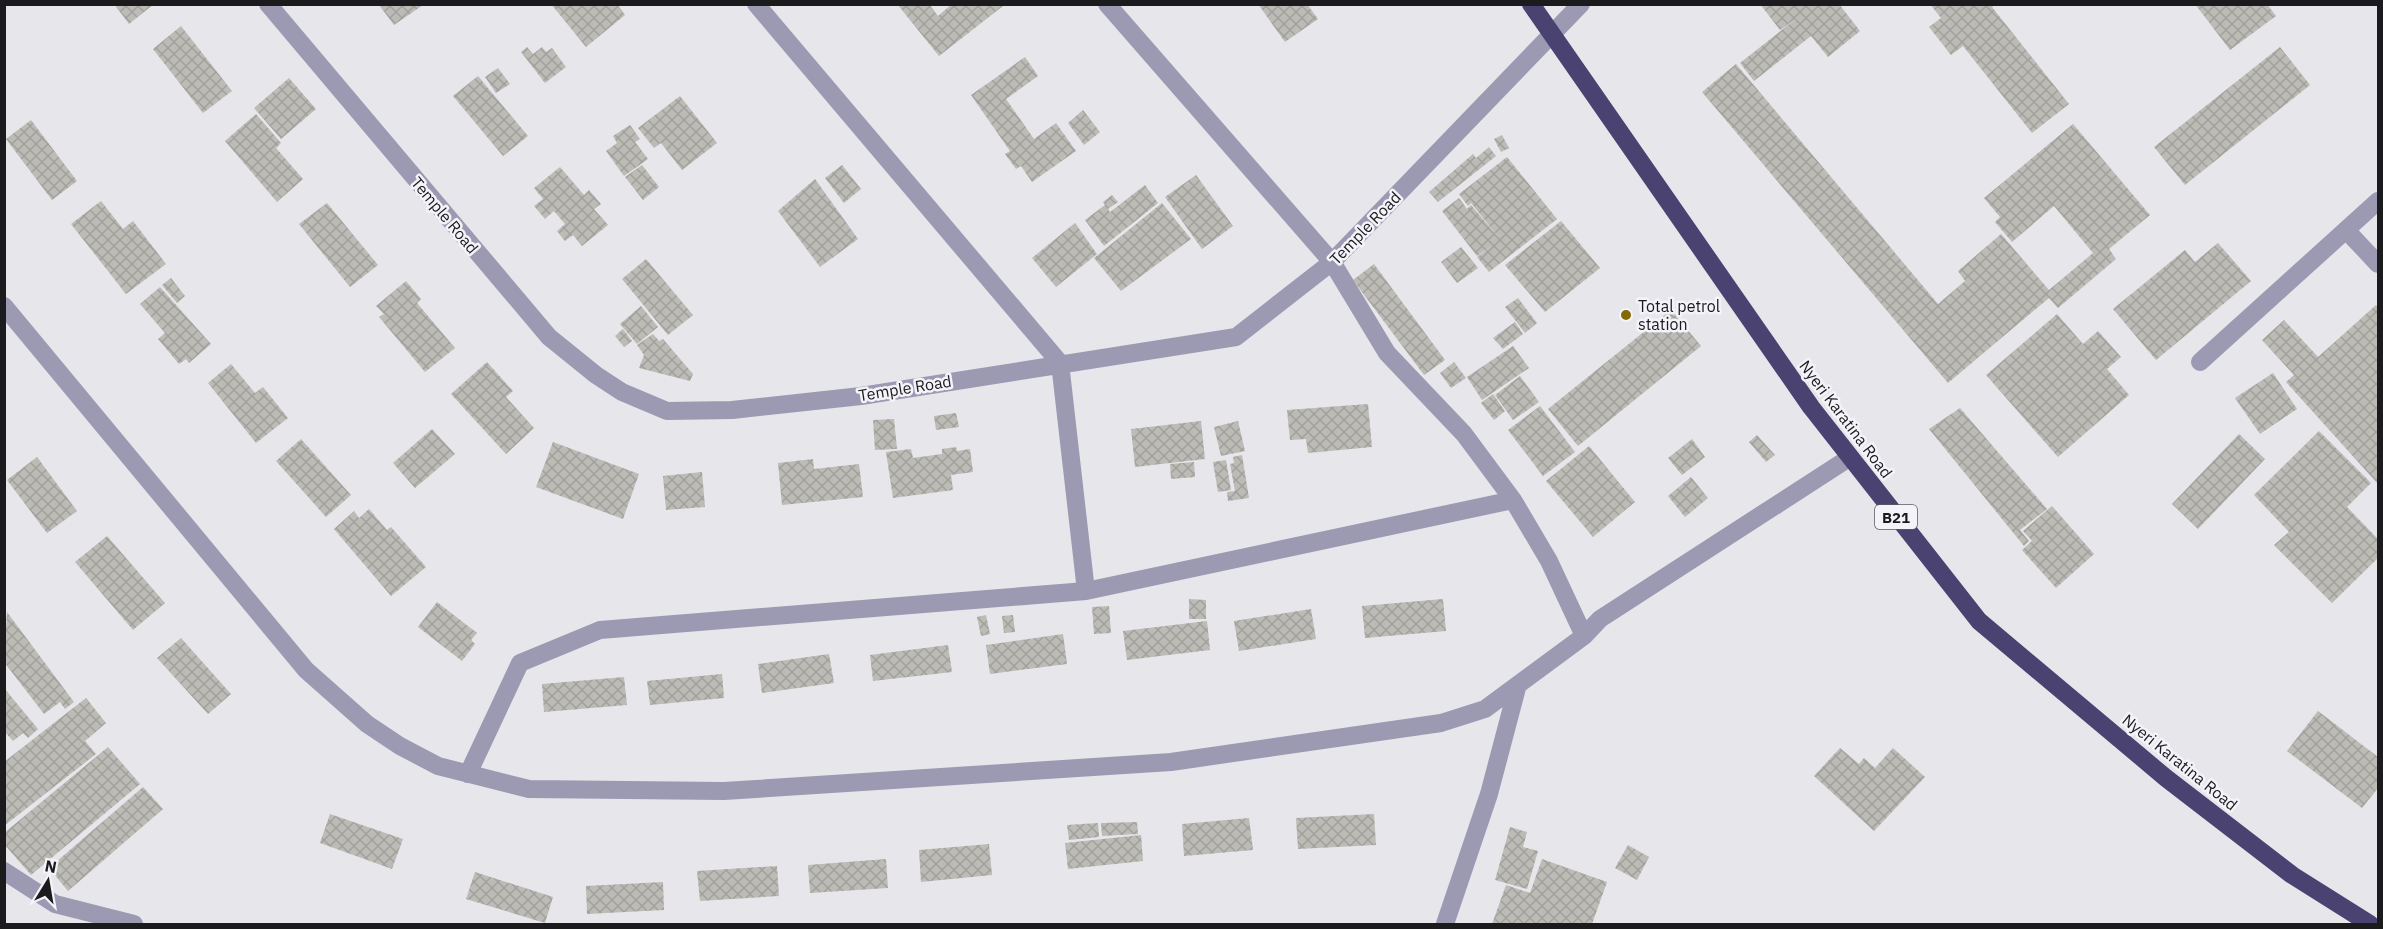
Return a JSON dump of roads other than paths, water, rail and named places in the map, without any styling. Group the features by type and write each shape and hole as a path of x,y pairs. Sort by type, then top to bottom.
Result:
{"highway":[{"name":"Nyeri Karatina Road","path":"1531,4 1711,265 1849,458 1979,621 2166,778 2292,874 2370,924"}],"street":[{"name":"Temple Road","path":"268,4 549,337 596,375 645,403 667,411 732,410 861,396 1236,337 1332,262 1581,4"},
{"path":"756,4 1060,363 1086,591"},
{"path":"1107,4 1332,262 1387,353 1464,434 1514,500 1549,561 1584,636"},
{"path":"2200,362 2379,201"},
{"path":"2346,230 2379,264"},
{"path":"4,306 306,670 367,724 400,746 438,766 529,789 724,791 1171,762 1441,723 1485,709 1517,688 1584,636 1600,620 1849,458"},
{"path":"468,774 520,663 600,630 1086,591 1514,500"},
{"path":"1445,924 1489,794 1517,688"},
{"path":"4,871 55,904 134,924"}],"place":[{"name":"Total petrol station","path":"1626,315"}]}
